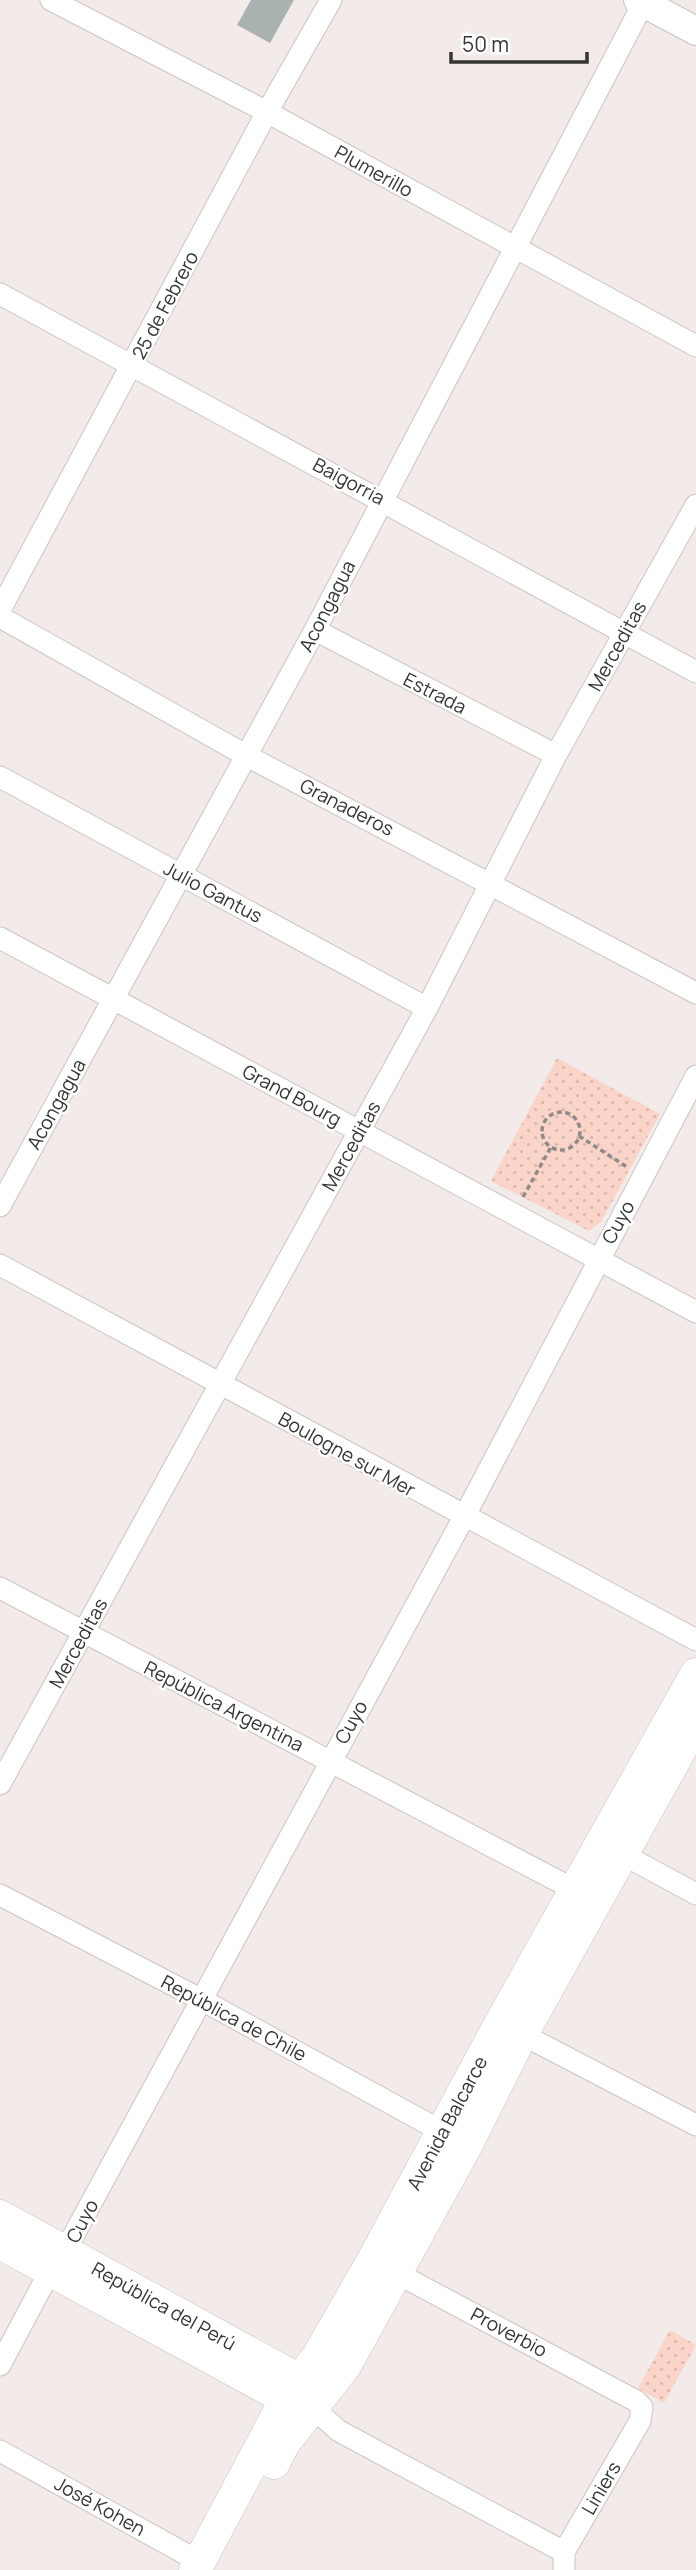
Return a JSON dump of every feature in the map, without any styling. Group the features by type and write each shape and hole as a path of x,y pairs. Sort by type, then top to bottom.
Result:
{"main road":[{"name":"Avenida Balcarce","path":"204,2567 284,2443 299,2395 345,2366 383,2266 612,1848 696,1674"},
{"name":"Avenida Balcarce","path":"612,1848 696,1722"},
{"name":"República del Perú","path":"0,2216 58,2261 299,2395"},
{"name":"República del Perú","path":"0,2243 58,2261"}],"street":[{"name":"Plumerillo","path":"51,0 267,112 696,346"},
{"name":"25 de Febrero","path":"0,610 267,112 331,0"},
{"path":"642,1 696,31"},
{"name":"Acongagua","path":"0,1206 315,630 516,248 642,1"},
{"name":"Baigorria","path":"0,294 382,499 696,672"},
{"name":"Merceditas","path":"0,1784 427,1008 556,755 696,505"},
{"name":"Granaderos","path":"0,617 247,756 491,882 696,993"},
{"name":"Estrada","path":"315,630 556,755"},
{"name":"Julio Gantus","path":"0,777 427,1008"},
{"name":"Grand Bourg","path":"0,939 696,1311"},
{"name":"Cuyo","path":"0,2365 464,1517 696,1076"},
{"name":"Boulogne sur Mer","path":"0,1265 696,1640"},
{"name":"República Argentina","path":"0,1588 83,1634 587,1892"},
{"path":"612,1848 696,1894"},
{"name":"República de Chile","path":"0,1895 202,2000 454,2139"},
{"path":"511,2029 696,2125"},
{"name":"Proverbio","path":"383,2266 636,2401 642,2407"},
{"name":"República del Perú","path":"299,2395 339,2431 564,2561"},
{"name":"Liniers","path":"564,2561 640,2421 642,2407"},
{"name":"José Kohen","path":"0,2451 204,2567"}],"path":[{"path":"559,1111 572,1115 579,1125 579,1136 566,1149 551,1147 545,1141 542,1128 553,1113 559,1111"},
{"path":"579,1136 643,1177"},
{"path":"514,1214 551,1147"}],"shaded area":[{"path":"557,1058 660,1114 601,1222 589,1231 491,1181"},
{"path":"670,2330 696,2345 664,2403 638,2388"}],"building":[{"path":"251,0 294,0 270,43 237,25"}]}
